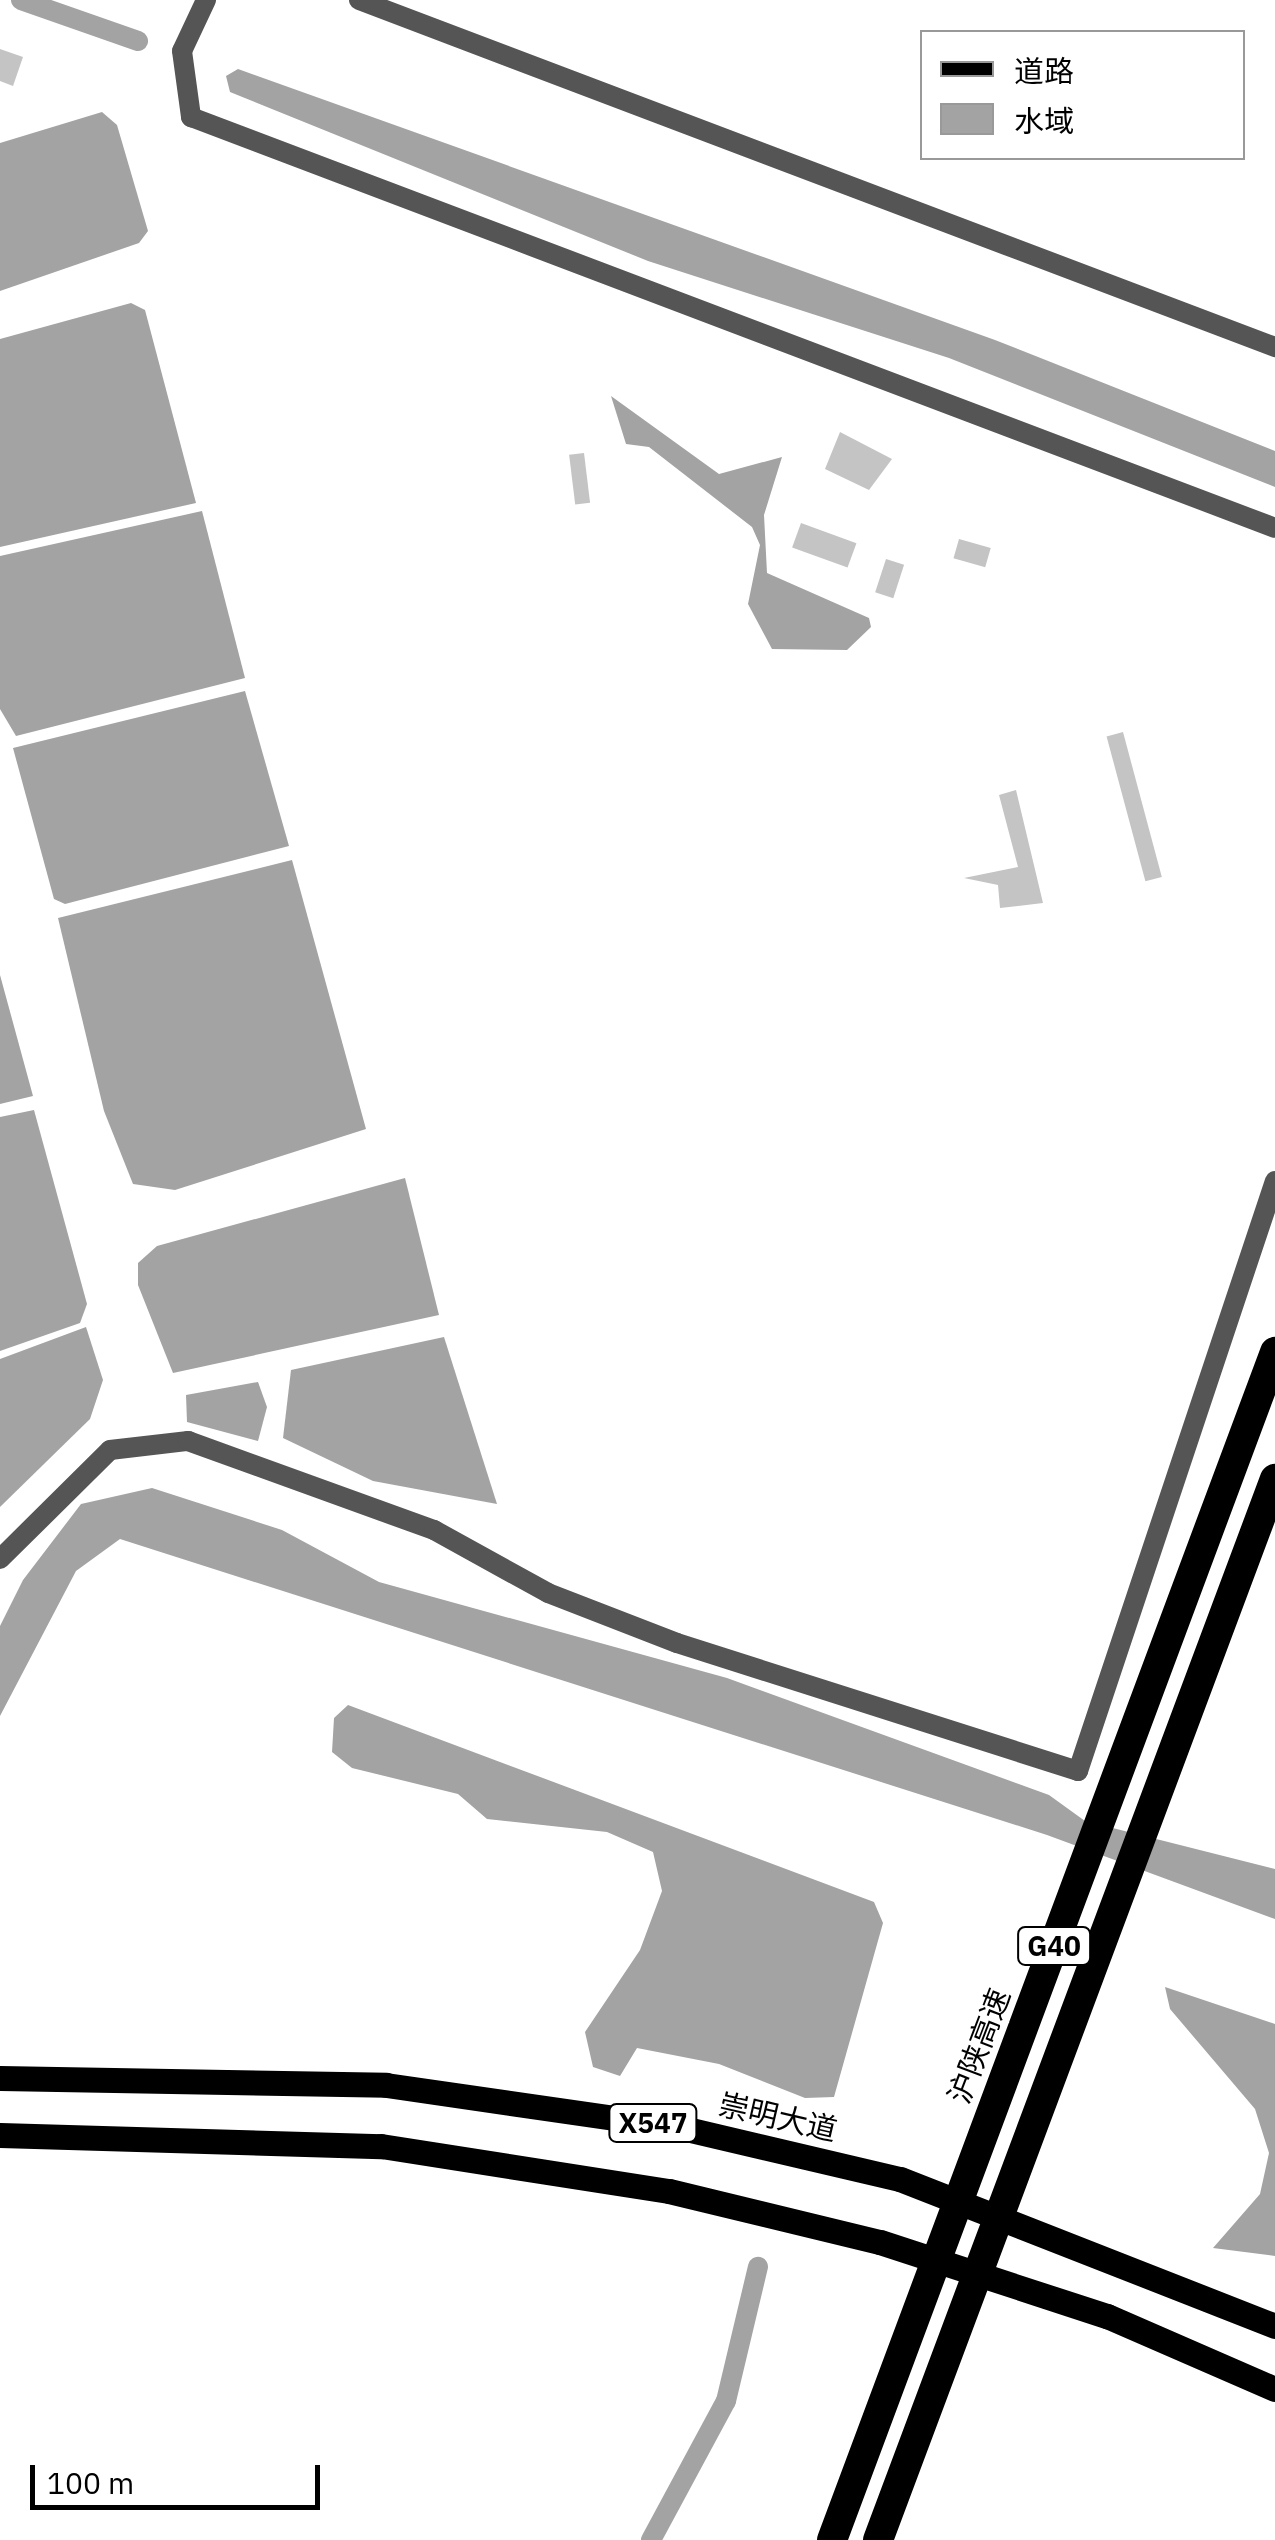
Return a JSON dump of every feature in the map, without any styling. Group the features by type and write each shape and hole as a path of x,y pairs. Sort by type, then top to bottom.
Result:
{"highway":[{"name":"沪陕高速","path":"832,2540 1275,1352"},
{"name":"G40","path":"878,2540 1275,1479"}],"main road":[{"name":"崇明大道","path":"0,2078 386,2085 678,2127 900,2179 1275,2326"},
{"name":"X547","path":"0,2134 381,2146 669,2190 880,2242 1107,2316 1275,2389"}],"street":[{"path":"206,0 182,51 192,117 1275,528"},
{"path":"359,0 1275,347"},
{"path":"0,1559 110,1450 188,1441 434,1530 548,1593 677,1643 1078,1772 1275,1181"}],"water":[{"path":"238,69 995,340 1275,451 1275,487 949,358 648,261 230,92 226,76"},
{"path":"102,112 117,125 148,231 139,243 0,291 0,143"},
{"path":"131,303 145,310 196,503 0,547 0,339"},
{"path":"611,396 719,474 782,457 764,515 767,573 869,618 871,627 847,650 772,649 748,604 760,545 752,527 649,447 626,444"},
{"path":"202,511 245,678 16,736 0,709 0,556"},
{"path":"245,691 289,846 65,904 54,899 13,748"},
{"path":"292,860 366,1129 175,1190 133,1184 104,1111 58,918"},
{"path":"0,975 33,1096 0,1104"},
{"path":"34,1110 87,1304 80,1323 0,1351 0,1117"},
{"path":"405,1178 439,1315 173,1373 138,1285 138,1263 157,1246"},
{"path":"86,1327 103,1380 90,1419 0,1507 0,1359"},
{"path":"444,1337 497,1504 373,1481 283,1438 291,1370"},
{"path":"258,1382 267,1407 258,1441 187,1422 186,1395"},
{"path":"152,1488 282,1530 379,1582 727,1678 1049,1795 1085,1821 1275,1869 1275,1919 1047,1835 120,1539 76,1571 0,1716 0,1626 23,1580 81,1504"},
{"path":"348,1705 874,1902 883,1923 834,2097 805,2098 719,2064 637,2048 620,2076 593,2067 585,2032 640,1950 662,1891 653,1852 607,1832 487,1819 458,1794 352,1768 332,1752 334,1718"},
{"path":"1165,1987 1275,2024 1275,2256 1213,2248 1260,2194 1269,2153 1255,2109 1170,2009"}],"building":[{"path":"0,49 23,57 13,86 0,81"},
{"path":"840,432 892,459 869,490 825,469"},
{"path":"584,453 590,503 575,504 569,455"},
{"path":"801,523 856,543 848,568 792,547"},
{"path":"959,539 991,548 985,567 953,558"},
{"path":"886,559 904,565 893,598 875,592"},
{"path":"1123,732 1162,877 1145,881 1107,736"},
{"path":"1016,790 1043,903 1000,908 998,885 964,878 1018,867 999,795"}],"waterway":[{"path":"21,0 138,41"},
{"path":"651,2540 726,2401 758,2267"}]}
